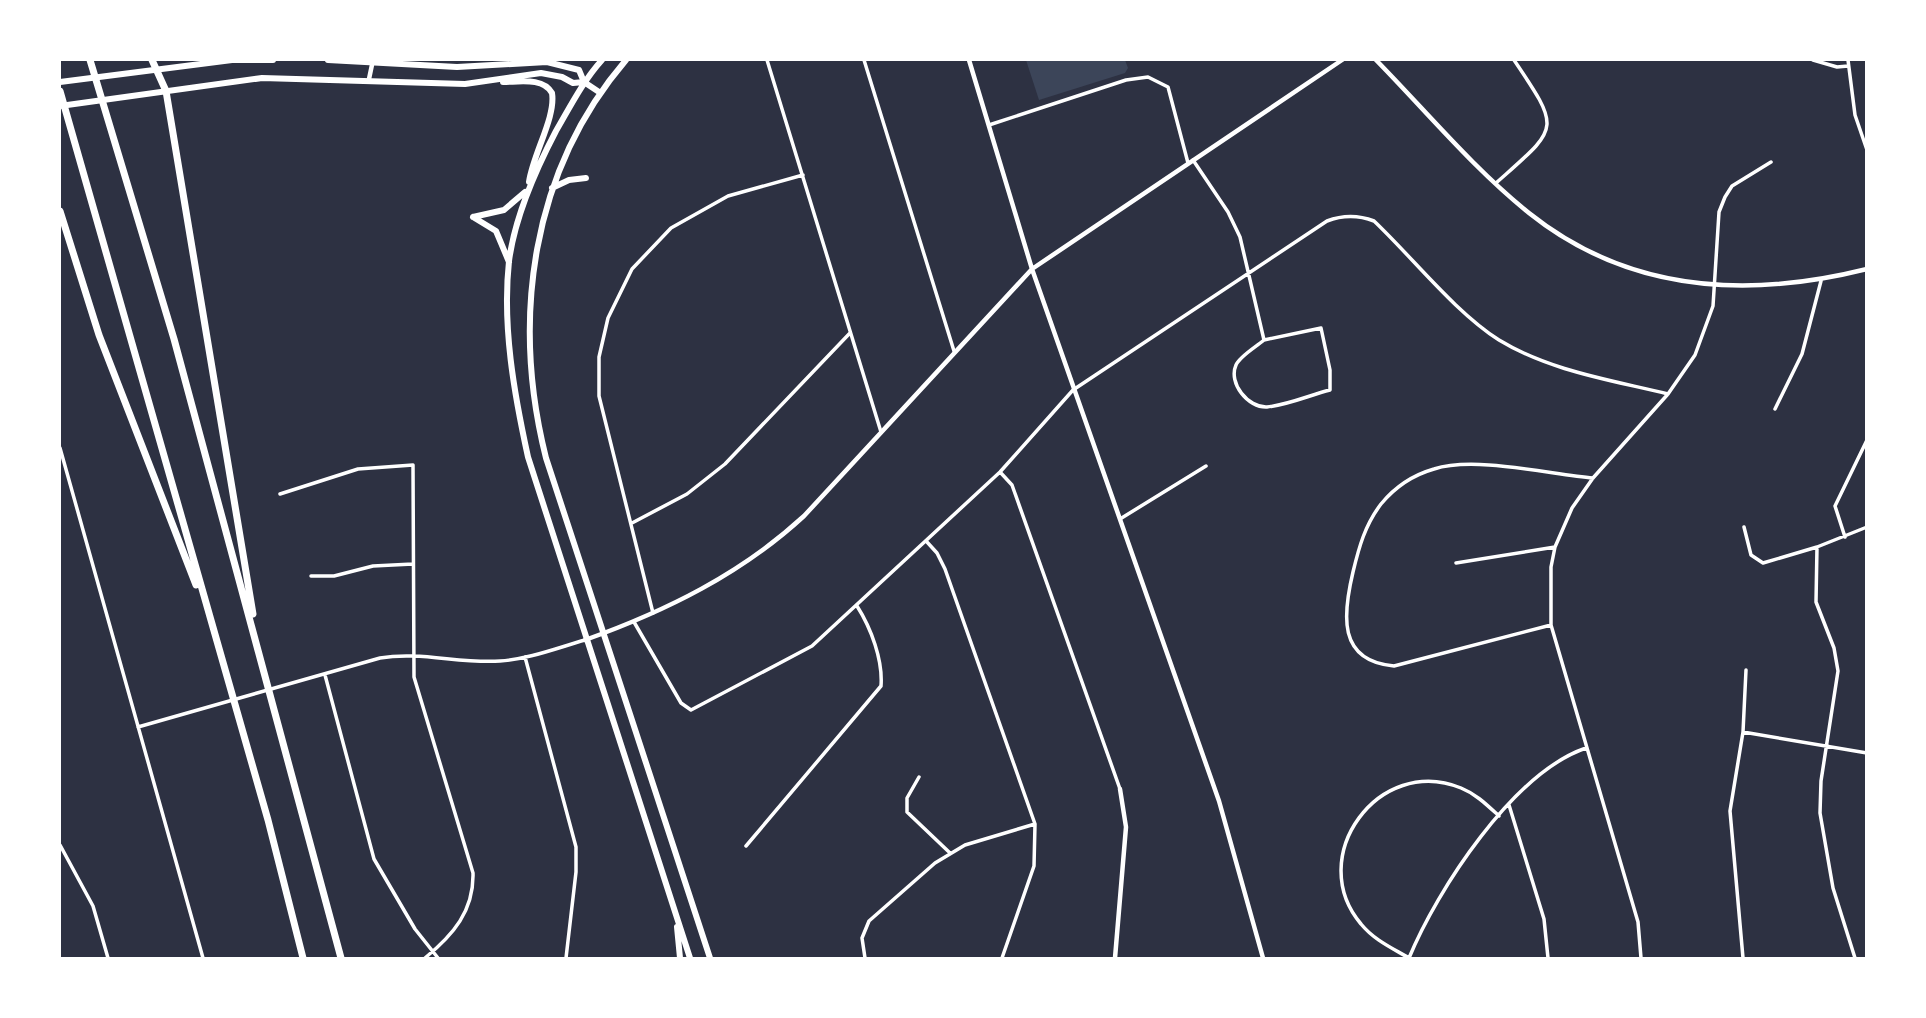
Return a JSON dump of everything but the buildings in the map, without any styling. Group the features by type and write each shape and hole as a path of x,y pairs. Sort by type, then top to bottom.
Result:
{"highway":[{"path":"90,60 174,339 341,958"},
{"path":"152,60 166,91 258,650"},
{"path":"60,91 293,910 303,958"},
{"path":"60,211 99,335 213,628"}],"main road":[{"path":"60,82 157,69 273,60"},
{"path":"328,60 373,60 411,66 510,60"},
{"path":"509,262 496,231 473,217 504,210 527,190 584,82 602,60"},
{"path":"626,60 599,92 552,188 530,285 529,353 534,408 547,458 710,958"},
{"path":"490,62 547,62 569,65 579,70 584,82 599,92"},
{"path":"491,82 541,73 562,76 573,83 584,82"},
{"path":"60,106 262,78 369,79 416,84 539,83 552,93 549,122 532,159 509,262 509,344 514,393 528,457 585,640 690,958"},
{"path":"552,188 569,180 586,178"},
{"path":"676,918 680,958"}],"street":[{"path":"369,79 373,60"},
{"path":"766,60 838,283 850,333 881,432"},
{"path":"864,60 954,351"},
{"path":"969,60 1031,269 1219,800 1263,958"},
{"path":"138,727 380,658 413,656 498,661 525,657 585,640 653,615 734,571 778,540 804,516 1031,269 1342,60"},
{"path":"1376,60 1496,183 1531,214 1583,247 1642,272 1716,286 1773,287 1821,281 1867,270"},
{"path":"1496,183 1539,146 1547,128 1544,104 1514,60"},
{"path":"1813,60 1829,66 1849,66"},
{"path":"1848,60 1855,114 1867,150"},
{"path":"989,125 1126,80 1148,76 1168,86 1191,161 1236,228 1264,340"},
{"path":"1640,958 1638,922 1551,625 1550,567 1555,547 1572,508 1593,478 1668,394 1695,355 1713,306 1719,212 1732,186 1771,162"},
{"path":"653,615 632,523 604,421 598,383 601,344 618,293 650,247 682,220 728,196 803,175"},
{"path":"634,622 681,703 689,709 697,709 812,646 1000,472 1073,390 1327,221 1344,216 1374,221 1458,305 1498,339 1546,363 1668,394"},
{"path":"1775,409 1802,354 1821,281"},
{"path":"1321,328 1330,370 1330,390 1265,407 1251,404 1234,378 1236,363 1264,340 1321,328"},
{"path":"632,523 687,494 725,464 850,333"},
{"path":"1845,537 1835,506 1867,440"},
{"path":"60,448 203,958"},
{"path":"1551,625 1395,666 1379,664 1359,652 1348,634 1344,614 1361,541 1369,522 1387,498 1411,479 1442,467 1469,464 1593,478"},
{"path":"280,494 303,484 358,469 412,465 414,677 473,873 473,888 466,914 425,958"},
{"path":"1120,519 1206,466"},
{"path":"1000,472 1012,485 1119,789 1126,827 1115,958"},
{"path":"1744,527 1751,555 1763,563 1817,547 1867,527"},
{"path":"927,542 937,553 945,569 1035,824 1034,866 1002,958"},
{"path":"1456,563 1555,547"},
{"path":"1817,547 1816,602 1838,662 1820,790 1822,825 1833,888 1854,958"},
{"path":"311,576 334,576 365,567 413,564"},
{"path":"746,846 881,686 882,670 864,617 857,606"},
{"path":"525,657 576,847 576,872 566,958"},
{"path":"1743,958 1730,811 1743,732 1746,670"},
{"path":"325,674 374,859 415,929 438,958"},
{"path":"1743,732 1867,753"},
{"path":"1499,816 1464,789 1426,781 1390,790 1372,801 1353,823 1342,850 1340,869 1349,906 1371,935 1409,958 1446,884 1499,816 1570,753 1586,748"},
{"path":"919,777 907,798 907,813 949,852"},
{"path":"1509,806 1544,919 1548,958"},
{"path":"864,958 862,938 869,920 949,852 1035,824"},
{"path":"60,845 93,906 108,958"}],"shaded area":[{"path":"1026,60 1125,60 1128,68 1125,73 1039,100"}]}
